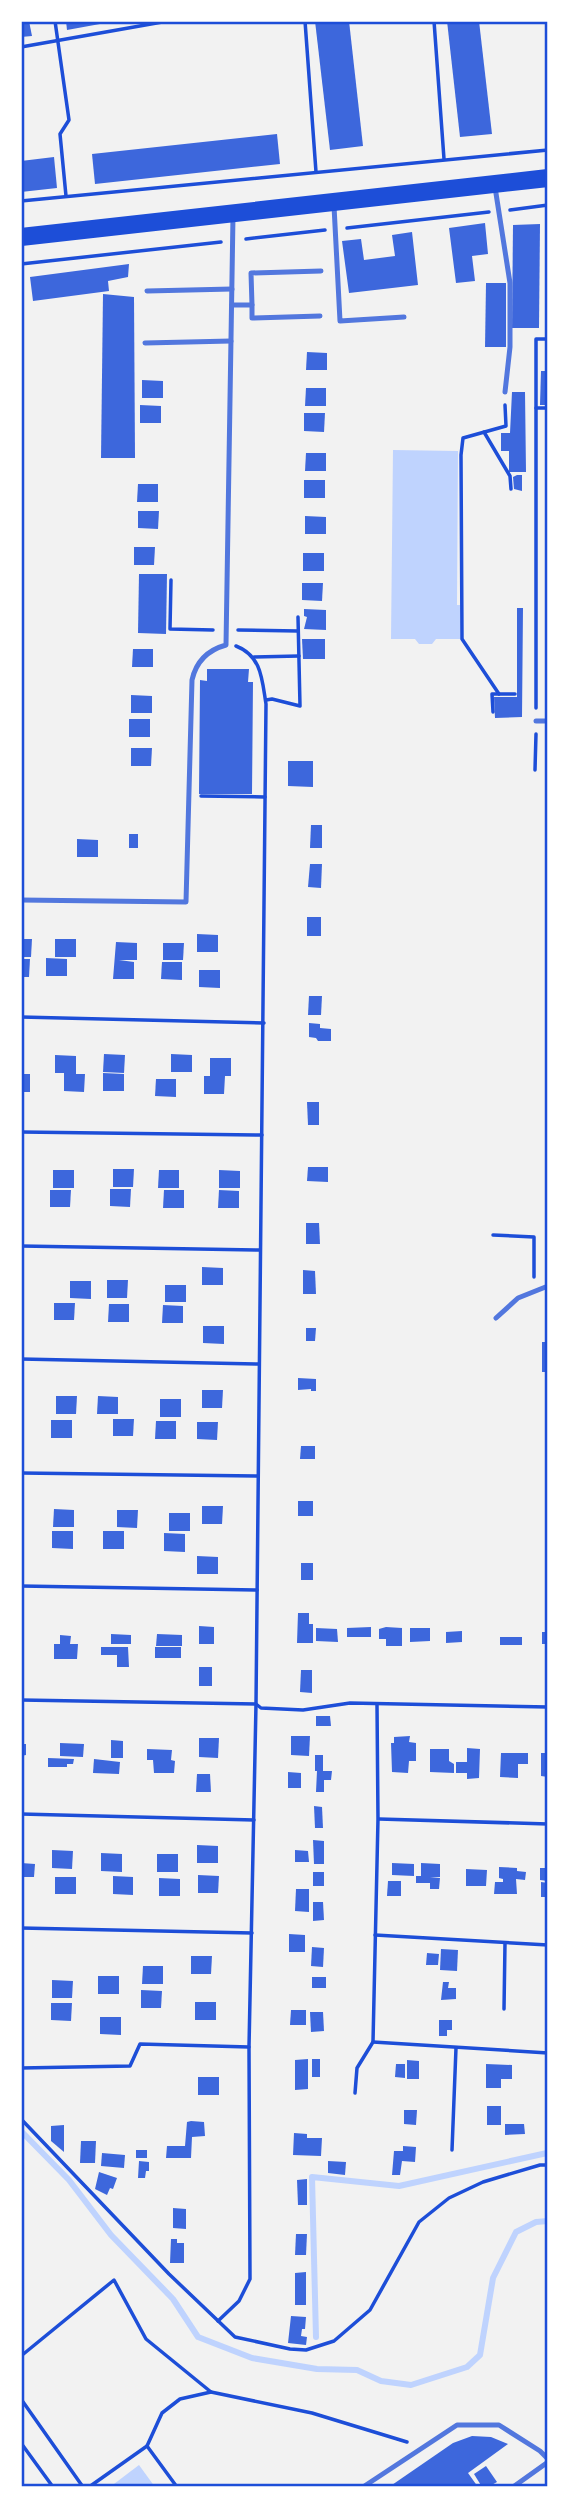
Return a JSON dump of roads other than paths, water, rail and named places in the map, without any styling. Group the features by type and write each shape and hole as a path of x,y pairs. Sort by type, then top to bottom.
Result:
{"main road":[{"path":"21,237 233,215 548,177"}],"lane":[{"path":"495,184 510,283 510,347 505,392"},
{"path":"334,202 340,321 404,317"},
{"path":"21,900 186,902 193,673 211,651 226,645 233,215"},
{"path":"320,316 252,318 251,273 321,271"},
{"path":"147,291 232,289"},
{"path":"232,305 251,305"},
{"path":"145,343 231,341"},
{"path":"536,721 548,721"},
{"path":"496,1318 518,1298 548,1286"},
{"path":"363,2487 457,2425 499,2425 540,2451 548,2461 513,2487"}],"water":[{"path":"393,450 458,451 457,605 460,605 460,639 436,639 432,644 419,644 415,639 391,639"},
{"path":"139,2465 155,2487 110,2487"}],"waterway":[{"path":"21,2131 69,2180 111,2235 173,2299 198,2337 252,2358 317,2369 357,2370 381,2381 411,2385 467,2367 480,2355 493,2278 516,2232 536,2222 548,2221"},
{"path":"316,2337 312,2177 399,2186 547,2153"}]}
